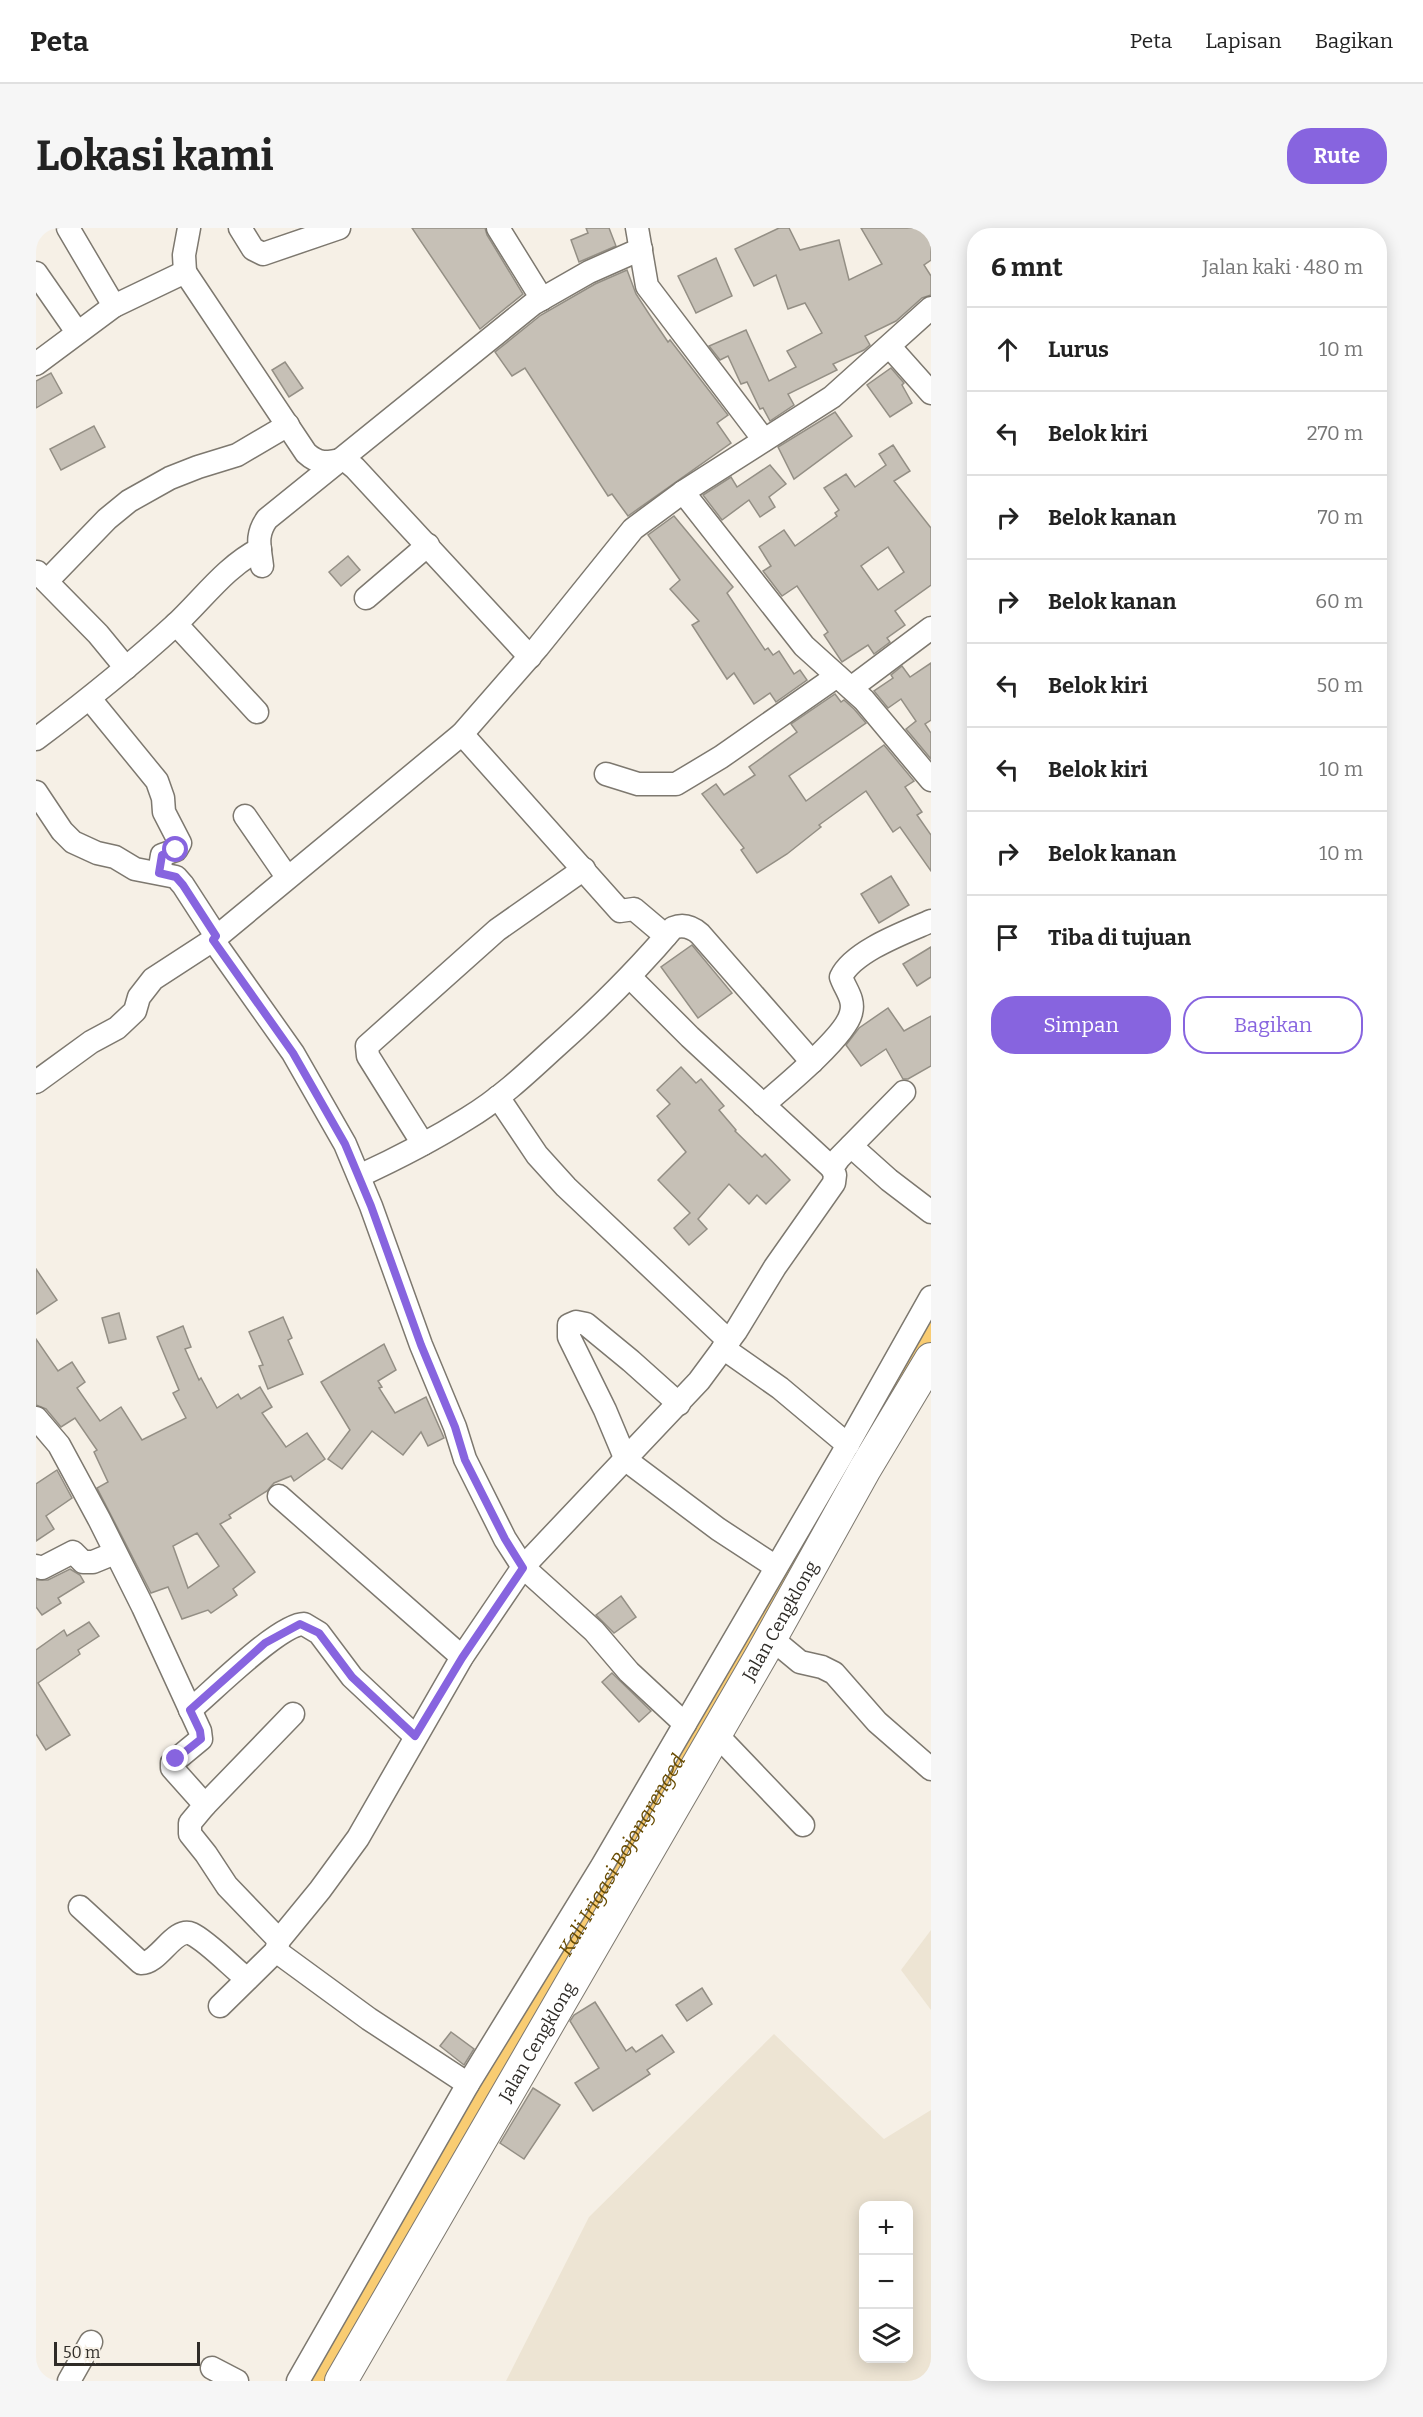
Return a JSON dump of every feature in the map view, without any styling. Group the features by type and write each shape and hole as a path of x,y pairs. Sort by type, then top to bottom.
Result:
{"main road":[{"name":"Jalan Cengklong","path":"341,2381 556,2001 716,1734 752,1643 852,1458 890,1398 931,1359"}],"street":[{"path":"68,228 114,306"},
{"path":"189,228 184,255 185,272 306,453 315,461 324,464 344,459"},
{"path":"240,228 253,249 263,254 339,228"},
{"path":"498,228 542,299"},
{"path":"36,739 90,699 126,668 176,624 234,567 261,558 259,530 267,519 344,459 477,348 542,299 640,239 646,286 764,440"},
{"path":"36,364 114,306 185,272"},
{"path":"36,273 77,332"},
{"path":"36,1082 91,1042 117,1028 135,1011 139,997 153,979 215,938 462,735 530,657 633,529 683,492 832,397 931,308"},
{"path":"890,347 931,393"},
{"path":"126,668 98,634 41,576 129,501 170,478 237,455 288,425"},
{"path":"344,459 369,482 530,657"},
{"path":"683,492 804,646 864,700 931,780"},
{"path":"366,598 428,545"},
{"path":"176,624 257,712"},
{"path":"606,774 638,784 676,784 931,628"},
{"path":"90,699 159,786 164,812 180,843 176,850 162,855 159,873"},
{"path":"462,735 620,911 634,909 666,936"},
{"path":"36,792 62,831 73,842 97,853 115,857 135,869 176,877 183,885 215,938 293,1053 345,1144 421,1345 455,1427 465,1460 505,1539 523,1568 594,1631 629,1672 685,1724"},
{"path":"245,816 287,877"},
{"path":"423,1144 368,1056 367,1046 497,930 584,869"},
{"path":"763,1105 812,1062 845,1024 851,1013 849,994 841,977 844,971 880,944 931,921"},
{"path":"359,1176 469,1118 498,1097 578,1028 630,977 673,928 682,926 693,928 700,934 812,1062"},
{"path":"220,2006 277,1945 358,1838 462,1658 523,1568 679,1404 726,1344 775,1267 834,1183 835,1175 832,1168 690,1037 630,977"},
{"path":"832,1168 904,1092"},
{"path":"298,2381 468,2084 602,1866 685,1724 752,1643 776,1567 852,1458 780,1388 726,1344 566,1187 537,1155 498,1097"},
{"path":"851,1146 889,1180 931,1212"},
{"path":"890,1398 921,1332 931,1297"},
{"path":"679,1404 631,1360 586,1324 576,1322 569,1325 569,1337 605,1410 626,1460 718,1529 776,1567"},
{"path":"36,1418 59,1445 143,1607 200,1731 201,1739 176,1759 172,1763 172,1768 205,1805"},
{"path":"279,1496 462,1658"},
{"path":"36,1566 39,1569 73,1552 83,1562 93,1562 115,1553"},
{"path":"190,1710 265,1643 295,1626 304,1624 319,1633 352,1677 415,1736"},
{"path":"752,1643 834,1673 877,1722 931,1769"},
{"path":"293,1713 205,1805 190,1823 190,1834 227,1886 277,1945 369,2019 468,2084"},
{"path":"716,1734 803,1825"},
{"path":"80,1907 141,1962 149,1962 176,1937 186,1933 192,1934 247,1979"},
{"path":"530,1985 556,2001"},
{"path":"69,2381 91,2342"},
{"path":"212,2368 237,2381"}],"shaded area":[{"path":"931,1930 931,2010 901,1970"},
{"path":"774,2034 884,2139 931,2110 931,2381 506,2381 589,2217"}],"building":[{"path":"412,228 485,228 523,294 480,329"},
{"path":"586,228 609,228 616,246 579,262 571,240 588,233"},
{"path":"779,228 789,228 800,250 839,240 849,280 882,264 861,228 924,228 931,238 931,260 924,265 931,276 931,295 922,298 896,321 865,336 870,345 833,364 837,370 788,394 794,405 770,421 763,408 760,409 747,382 741,384 728,356 720,360 709,346 746,330 769,381 796,367 787,351 822,333 805,303 788,309 776,275 754,286 735,249"},
{"path":"716,258 732,296 696,313 678,276"},
{"path":"627,270 636,294 668,342 670,340 728,415 717,423 731,443 628,516 612,494 608,496 525,368 512,376 495,352 541,315 595,284"},
{"path":"285,362 303,388 289,397 272,370"},
{"path":"891,368 904,383 902,385 912,403 890,417 867,385"},
{"path":"51,373 62,393 36,408 36,381"},
{"path":"835,412 852,436 794,479 778,447"},
{"path":"94,426 105,447 61,470 50,449"},
{"path":"893,445 910,471 894,481 931,528 931,585 895,611 905,625 887,638 890,642 874,654 868,645 842,662 824,635 828,632 797,586 782,596 763,571 771,566 759,547 784,530 795,546 837,516 835,513 839,510 824,488 846,474 855,487 886,465 879,454","holes":["888,547 904,572 878,590 861,566"]},
{"path":"770,465 786,484 769,497 775,507 760,517 749,500 722,520 703,495 731,477 737,487"},
{"path":"674,516 733,587 727,593 765,650 768,648 773,655 779,651 794,674 800,670 807,680 776,702 770,693 754,704 734,673 727,679 692,625 699,621 670,589 680,580 648,535"},
{"path":"348,556 360,570 341,586 329,572"},
{"path":"931,663 931,720 925,724 931,733 931,759 906,729 916,721 901,699 888,708 874,691 893,678 891,675 902,666 910,677"},
{"path":"835,694 841,702 844,700 854,709 866,723 789,776 806,801 884,745 914,781 905,787 922,812 917,815 931,835 931,871 900,827 893,832 866,791 819,825 821,827 787,854 757,873 741,850 744,848 702,794 716,784 724,795 755,775 749,767 797,732 791,724"},
{"path":"891,876 909,905 879,923 861,894"},
{"path":"692,945 732,993 698,1018 661,967"},
{"path":"931,947 931,977 917,986 903,964"},
{"path":"888,1008 904,1031 931,1016 931,1066 908,1079 903,1079 886,1049 861,1066 846,1045 859,1028"},
{"path":"681,1067 696,1083 701,1079 724,1106 719,1110 735,1131 762,1157 765,1154 790,1180 766,1204 757,1195 749,1204 729,1184 698,1219 707,1229 689,1245 674,1228 690,1213 658,1180 686,1152 657,1116 670,1104 657,1090"},
{"path":"36,1269 57,1300 36,1314"},
{"path":"119,1313 126,1339 109,1343 102,1318"},
{"path":"283,1317 292,1338 288,1340 303,1374 268,1389 259,1366 263,1365 249,1332"},
{"path":"183,1326 191,1347 185,1349 199,1380 201,1378 217,1408 238,1394 241,1399 260,1387 272,1407 262,1413 286,1447 307,1433 325,1459 294,1481 291,1476 274,1483 267,1491 229,1515 231,1518 220,1524 255,1572 233,1589 237,1595 211,1613 208,1610 182,1619 168,1587 151,1593 97,1488 108,1482 94,1452 97,1450 75,1418 61,1427 46,1409 36,1405 36,1339 58,1371 72,1362 85,1382 77,1388 100,1421 121,1407 142,1440 186,1418 173,1393 179,1390 157,1337","holes":["197,1533 219,1566 188,1588 173,1546"]},
{"path":"384,1344 396,1370 378,1381 382,1387 379,1388 395,1413 426,1397 444,1438 428,1446 421,1432 403,1455 372,1431 342,1469 328,1459 350,1430 321,1382"},
{"path":"57,1470 72,1498 46,1516 54,1529 36,1541 36,1484"},
{"path":"70,1569 80,1575 84,1582 58,1598 61,1603 42,1615 36,1607 36,1580 48,1580"},
{"path":"621,1596 636,1617 614,1633 596,1615"},
{"path":"89,1622 99,1636 78,1650 80,1654 38,1683 70,1735 46,1750 36,1734 36,1650 64,1630 67,1636"},
{"path":"612,1673 651,1711 639,1722 602,1682"},
{"path":"702,1988 712,2004 687,2021 676,2005"},
{"path":"595,2002 626,2051 632,2047 636,2052 662,2035 674,2052 647,2070 650,2074 593,2111 575,2083 599,2068 570,2021 574,2015"},
{"path":"451,2032 474,2049 464,2065 440,2046"},
{"path":"533,2088 560,2105 524,2159 500,2143"}],"waterway":[{"name":"Kali Irigasi Bojongrenged","path":"896,1387 931,1328"},
{"name":"Kali Irigasi Bojongrenged","path":"313,2381 841,1481"}],"route":[{"path":"176,850 162,855 159,873 176,877 183,885 216,936 213,940 293,1053 345,1144 371,1206 421,1345 455,1427 465,1460 484,1501 523,1568 462,1658 415,1736 352,1677 319,1633 300,1624 265,1643 190,1710 200,1731 201,1739 194,1747 176,1759"}]}
